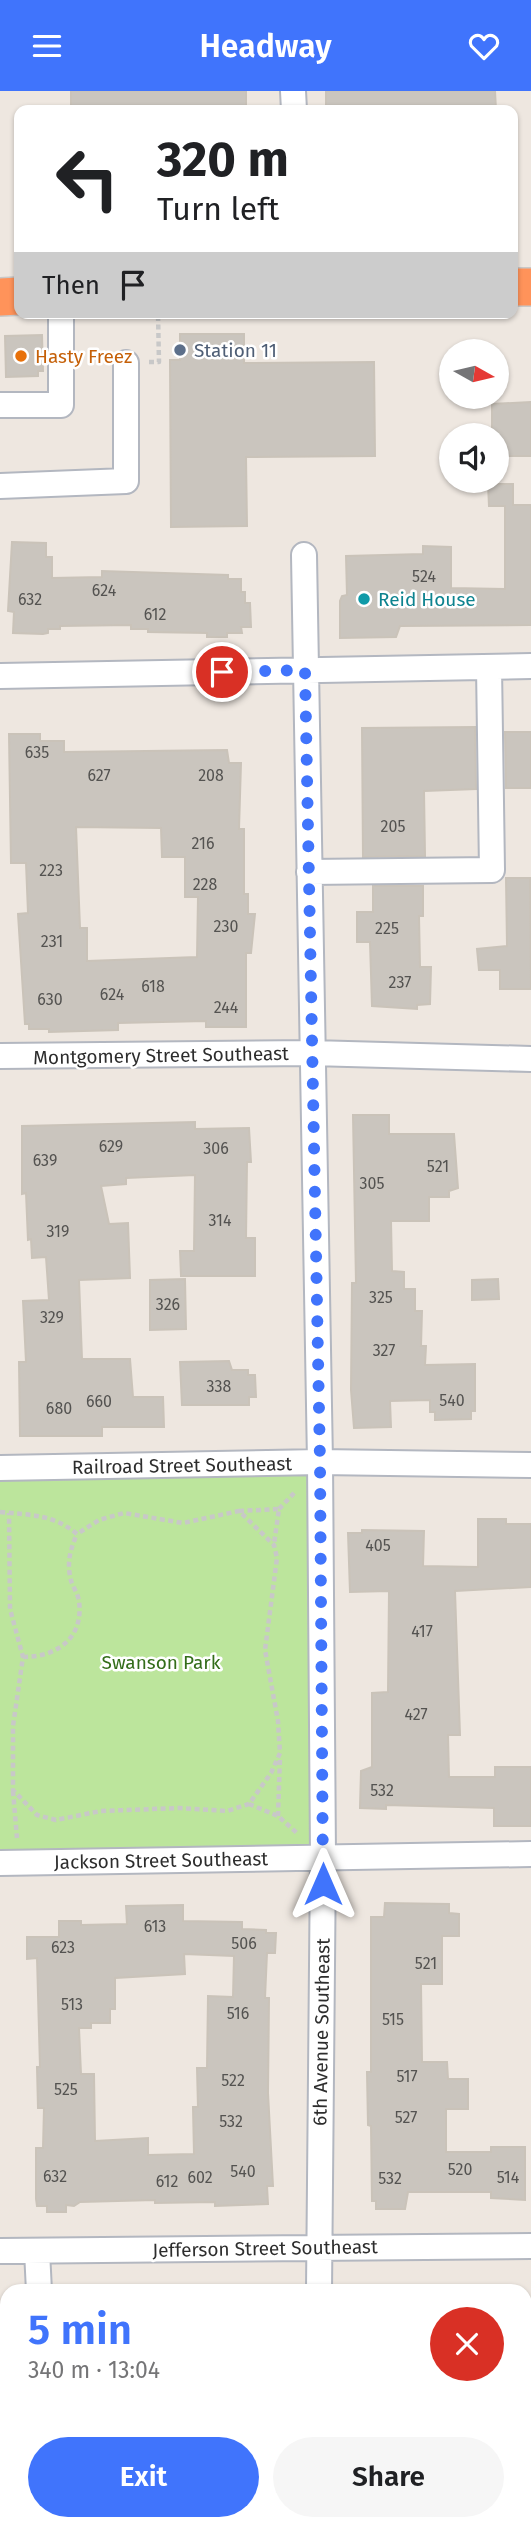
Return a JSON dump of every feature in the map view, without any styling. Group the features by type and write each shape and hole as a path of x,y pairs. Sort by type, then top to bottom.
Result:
{"street":[{"path":"45,319 47,405"},
{"path":"0,405 61,405 61,319"},
{"path":"0,486 126,481 126,363"},
{"name":"6th Avenue Southeast","path":"304,555 320,1462 323,1857 319,2284"},
{"path":"0,676 531,666"},
{"path":"309,872 492,870 489,667"},
{"name":"Montgomery Street Southeast","path":"0,1056 312,1053 531,1059"},
{"name":"Railroad Street Southeast","path":"0,1468 320,1462 531,1465"},
{"name":"Jackson Street Southeast","path":"9,1862 531,1854"},
{"name":"Jefferson Street Southeast","path":"0,2251 531,2246"},
{"path":"37,2251 39,2284"}],"path":[{"path":"126,363 159,362 158,319"},
{"path":"23,1657 38,1657 57,1652 74,1636 79,1620 79,1599 70,1578 69,1550 77,1534 99,1520 124,1513 183,1523 239,1511 279,1509 274,1545 277,1558 265,1650 278,1721 278,1816 250,1804"},
{"path":"0,1511 41,1515 61,1521 77,1534"},
{"path":"239,1511 274,1545"},
{"path":"9,1513 7,1546 10,1609 23,1657 13,1726 9,1862"},
{"path":"13,1790 37,1815 56,1820 101,1811 180,1808 227,1811 250,1804 271,1773 280,1753"}],"green space":[{"name":"Swanson Park","path":"320,1462 323,1857 0,1866 0,1468"}],"building":[{"path":"71,91 246,91 246,105 71,105"},
{"path":"326,91 495,91 496,105 326,105"},
{"path":"180,334 244,334 244,363 374,362 375,456 246,457 247,526 171,527 170,360 180,360"},
{"name":"Hasty Freez","path":"42,335 43,371 38,371 38,376 6,377 5,336"},
{"path":"531,402 531,456 509,456 509,423 492,423 492,409 509,409 509,403"},
{"path":"509,484 513,484 513,505 531,505 531,625 400,626 396,637 340,638 340,601 342,596 347,595 346,556 423,554 423,546 451,547 451,588 505,589 505,506 489,506 488,493 509,493"},
{"path":"12,542 46,543 46,557 52,557 52,578 102,577 102,571 228,575 228,579 241,579 241,592 245,592 245,603 250,603 251,627 241,627 242,633 227,633 227,637 207,637 207,633 148,632 148,629 131,629 131,625 60,626 60,629 48,629 48,633 43,634 13,633 14,612 8,611"},
{"path":"475,727 476,789 424,791 425,856 363,857 362,728"},
{"path":"505,732 531,732 531,788 506,788"},
{"path":"9,734 40,734 40,741 64,741 64,752 227,750 229,763 241,763 239,829 244,829 244,894 248,894 248,914 255,914 251,953 246,953 246,1027 206,1027 206,1021 118,1023 118,1030 49,1032 49,1029 29,1029 29,1024 25,1024 18,914 28,913 26,863 11,863","holes":["76,827 161,828 162,857 185,857 185,897 198,897 197,957 87,961 87,928 80,928"]},
{"path":"506,878 530,878 531,989 500,989 500,970 479,970 477,949 507,946"},
{"path":"373,886 423,886 423,916 419,916 420,967 431,967 430,1004 417,1005 417,1009 372,1006 370,942 357,942 357,912 373,912"},
{"path":"353,1115 389,1115 389,1134 454,1134 458,1188 449,1191 449,1197 429,1197 429,1221 391,1221 392,1271 404,1272 404,1289 415,1289 415,1311 422,1311 421,1346 426,1346 425,1365 475,1364 475,1411 471,1411 471,1419 435,1420 435,1412 430,1412 430,1400 390,1401 391,1427 354,1428 351,1390 352,1283 356,1283"},
{"path":"195,1122 195,1129 249,1128 251,1162 247,1162 246,1238 255,1238 255,1276 181,1276 180,1251 194,1251 195,1175 126,1178 126,1184 101,1186 109,1224 128,1223 130,1278 79,1280 82,1359 130,1359 133,1397 163,1397 164,1427 102,1427 102,1436 20,1436 19,1362 26,1362 23,1301 49,1300 46,1257 32,1258 31,1239 28,1240 26,1193 22,1194 22,1126"},
{"path":"185,1279 186,1329 150,1330 150,1280"},
{"path":"498,1279 499,1299 472,1300 472,1280"},
{"path":"229,1361 232,1370 248,1370 248,1375 255,1375 256,1397 249,1397 249,1405 182,1405 180,1362"},
{"path":"478,1519 506,1519 506,1524 531,1524 531,1587 455,1591 460,1735 448,1735 449,1777 495,1777 495,1767 531,1767 531,1826 494,1826 494,1808 386,1805 386,1809 360,1808 361,1771 372,1767 372,1693 388,1692 389,1591 350,1592 348,1533 362,1533 362,1530 424,1531 423,1566 478,1567"},
{"path":"385,1903 449,1904 449,1913 459,1914 459,1936 442,1936 442,1984 421,1984 422,2062 447,2062 448,2079 468,2079 468,2109 446,2109 446,2152 491,2152 491,2147 525,2147 525,2200 491,2198 491,2192 408,2192 405,2209 376,2209 376,2201 372,2201 367,2072 371,2072 371,1917 384,1917"},
{"path":"183,1905 183,1921 242,1922 242,1929 276,1933 275,1953 267,1953 265,1998 269,1998 268,2093 273,2186 267,2186 268,2204 215,2206 215,2202 155,2203 155,2200 80,2202 74,2206 66,2205 66,2212 47,2212 47,2206 37,2206 36,2148 43,2148 44,2108 38,2108 37,2067 40,2067 37,1958 27,1959 27,1937 59,1937 59,1921 81,1921 81,1925 127,1924 126,1906","holes":["184,1954 234,1956 233,1997 208,1996 207,2068 197,2068 198,2107 193,2107 194,2154 148,2155 148,2138 95,2141 94,2074 81,2074 79,2028 91,2028 91,2023 110,2023 110,2009 115,2009 115,1978 185,1974"]}],"place":[{"name":"Station 11","path":"180,350"},
{"name":"Hasty Freez","path":"21,356"},
{"name":"Reid House","path":"364,599"}],"route":[{"path":"222,672 305,670 320,1462 323,1884"}]}
